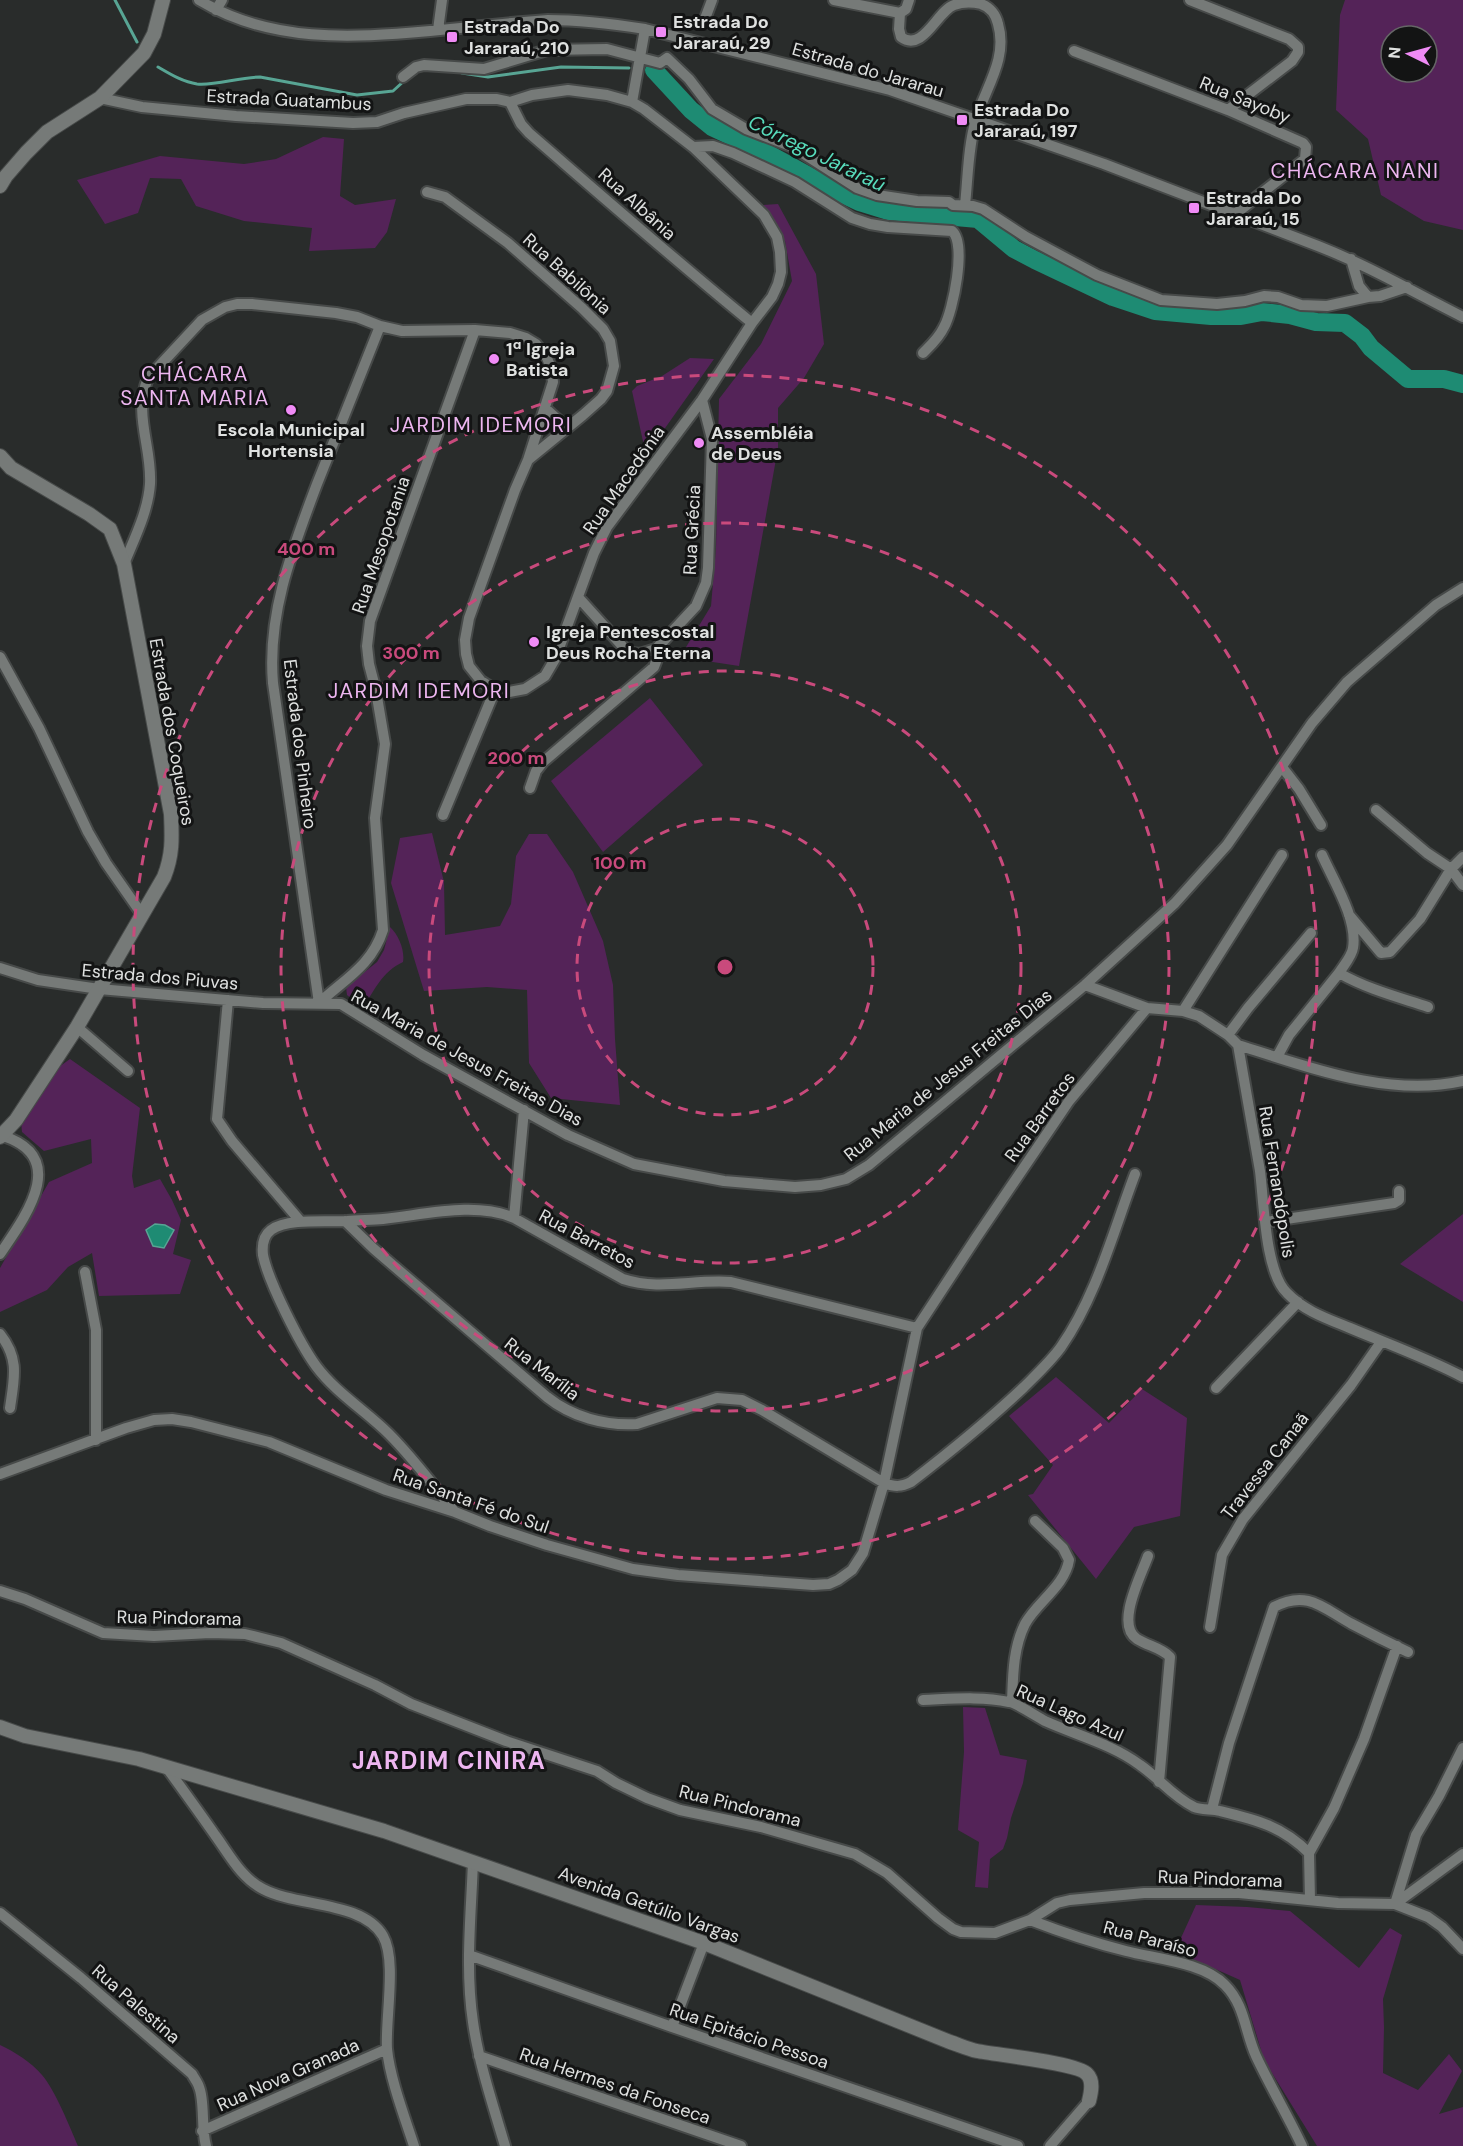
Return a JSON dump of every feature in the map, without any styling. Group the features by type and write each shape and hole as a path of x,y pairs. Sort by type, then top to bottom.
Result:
{"street":[{"path":"0,186 26,153 47,132 100,98 144,53 154,34 164,0"},
{"name":"Estrada do Jararau","path":"199,0 216,10 264,27 285,32 329,36 438,30 548,20 570,20 645,29 860,82 976,119 1104,164 1351,259 1461,313"},
{"path":"216,10 222,0"},
{"path":"438,30 442,0"},
{"path":"703,24 712,0"},
{"path":"834,0 900,13 906,9 909,0"},
{"path":"1194,1 1289,39 1298,47 1298,52 1292,61 1228,110"},
{"path":"900,13 901,37 912,41 920,38 953,5 971,2 984,5 996,17 1003,44 976,119 965,205"},
{"path":"632,102 645,29"},
{"path":"403,77 416,67 424,65 484,69 527,55 555,50 607,49 660,63 667,58 689,80 712,109 746,129 798,150 857,188 877,195 917,201 949,202 982,209 1026,237 1097,275 1161,300 1217,304 1264,296 1278,297 1301,305 1327,306 1380,296 1407,287"},
{"name":"Rua Sayoby","path":"1074,51 1228,110 1297,140 1306,147 1305,159 1234,215"},
{"name":"Rua Macedônia","path":"495,690 510,692 525,689 545,676 555,659 594,553 607,527 702,400 752,323 772,297 778,284 780,262 777,237 764,215 693,147 644,109 632,102 607,95 568,90 541,93 510,102"},
{"name":"Estrada Guatambus","path":"100,98 154,108 236,116 353,123 377,122 404,113 466,99 497,99 510,102"},
{"name":"Rua Albânia","path":"510,102 520,124 529,134 661,249 752,323"},
{"path":"693,147 713,146 733,153 795,182 852,218 870,224 952,231 956,234 960,245 949,317 938,338 922,353"},
{"name":"Rua Babilônia","path":"427,192 445,197 508,243 582,308 603,329 610,341 614,366 607,391 601,399 528,460"},
{"path":"1351,259 1359,286 1368,297"},
{"path":"124,564 144,514 150,485 141,410 145,385 148,378 202,320 225,307 252,304 336,313 402,331 475,330 510,333 526,338 536,345 547,358 553,382 528,460 469,618 465,640 469,666 482,681 495,690 443,815"},
{"name":"Estrada dos Pinheiro","path":"319,1003 273,683 271,663 273,627 292,550 380,326"},
{"name":"Rua Mesopotania","path":"319,1003 363,966 378,946 383,930 375,818 385,744 369,664 367,646 370,621 475,330"},
{"name":"Rua Grécia","path":"656,649 696,606 706,583 712,439 702,400"},
{"path":"546,409 567,428"},
{"name":"Estrada dos Coqueiros","path":"0,456 11,468 110,529 124,564 171,814 172,842 171,859 164,877 77,1027 16,1120 1,1136"},
{"name":"Rua Maria de Jesus Freitas Dias","path":"319,1003 341,1004 349,1007 423,1055 568,1135 634,1164 749,1184 795,1187 821,1185 846,1179 869,1165 1085,985 1175,903 1227,845 1312,723 1347,682 1436,605 1463,588"},
{"path":"530,788 536,771 543,762 654,667 657,659 656,649 640,654 625,649 578,597"},
{"path":"0,657 39,728 88,832 141,914"},
{"path":"1282,767 1299,789 1321,825"},
{"path":"1376,810 1427,853 1451,869 1463,885"},
{"path":"1183,1011 1282,855"},
{"path":"1276,1057 1289,1035 1339,973 1353,951 1349,915 1322,855"},
{"path":"1349,915 1381,953 1390,952 1420,919 1451,869 1463,857"},
{"path":"1228,1035 1311,933"},
{"name":"Estrada dos Piuvas","path":"0,968 38,980 99,989 304,1005 319,1003"},
{"path":"1339,973 1354,982 1382,993 1428,1007"},
{"path":"1085,985 1147,1008 1183,1011 1199,1016 1228,1035 1238,1045 1344,1076 1403,1086 1449,1084 1463,1081"},
{"path":"228,1000 217,1119 232,1141 301,1222"},
{"name":"Rua Barretos","path":"455,1512 389,1434 338,1389 316,1366 298,1335 272,1280 263,1254 265,1236 272,1230 286,1224 301,1222 345,1221 484,1210 514,1218 623,1279 640,1284 657,1286 716,1281 731,1282 917,1328 975,1238 1069,1101 1147,1008"},
{"path":"77,1027 128,1071"},
{"name":"Rua Fernandópolis","path":"1238,1045 1277,1281 1287,1293 1317,1314 1463,1377"},
{"path":"514,1218 524,1110"},
{"path":"0,1254 28,1213 39,1184 37,1165 32,1153 24,1146 1,1136"},
{"path":"884,1483 901,1487 911,1482 999,1410 1060,1349 1080,1317 1098,1276 1135,1174"},
{"path":"1266,1222 1394,1203 1399,1200 1399,1191"},
{"name":"Rua Marília","path":"345,1221 374,1249 560,1408 576,1416 623,1425 644,1422 717,1398 742,1400 884,1483"},
{"path":"85,1272 96,1330 96,1440"},
{"path":"1216,1388 1298,1302"},
{"name":"Rua Santa Fé do Sul","path":"0,1474 126,1428 153,1420 172,1419 269,1442 386,1490 547,1545 633,1569 821,1584 838,1580 852,1570 863,1553 884,1483 917,1328"},
{"path":"0,1334 14,1358 15,1371 10,1408"},
{"name":"Travessa Canaã","path":"1210,1627 1222,1555 1233,1536 1381,1342"},
{"path":"1012,1702 1015,1654 1025,1623 1064,1577 1069,1560 1063,1548 1035,1521"},
{"path":"1130,1632 1128,1618 1131,1601 1148,1556"},
{"name":"Rua Pindorama","path":"0,1591 25,1599 103,1633 154,1636 245,1634 281,1643 375,1685 411,1704 506,1741 597,1772 616,1784 658,1802 680,1810 761,1827 855,1854 887,1873 953,1929 961,1932 995,1933 1030,1920 1057,1904 1070,1900 1144,1893 1239,1893 1338,1903 1395,1904 1428,1917 1442,1927 1463,1949"},
{"path":"1212,1809 1229,1743 1274,1607 1287,1600 1300,1599 1324,1606 1350,1623 1408,1652"},
{"path":"1122,1612 1121,1627 1135,1638 1170,1657 1159,1782"},
{"path":"1310,1900 1309,1853 1334,1808 1364,1739 1397,1646"},
{"name":"Rua Lago Azul","path":"923,1700 978,1698 1012,1702 1044,1721 1120,1752 1140,1765 1179,1799 1197,1808 1212,1809 1254,1819 1275,1827 1296,1840 1309,1853"},
{"name":"Avenida Getúlio Vargas","path":"0,1727 25,1736 139,1759 384,1831 704,1943 973,2050 1063,2064 1081,2069 1090,2079 1092,2090 1089,2101"},
{"path":"1395,1904 1416,1835 1463,1748"},
{"path":"167,1768 243,1874 261,1889 280,1896 355,1913 374,1923 384,1937 388,1954 387,2049 414,2146"},
{"path":"1395,1904 1463,1854"},
{"path":"473,1862 469,1955 471,2002 479,2056 505,2146"},
{"name":"Rua Palestina","path":"0,1913 81,1978 192,2074 200,2088 202,2131 206,2146"},
{"name":"Rua Paraíso","path":"1030,1920 1064,1933 1126,1951 1194,1966 1224,1983 1243,2012 1256,2055 1302,2146"},
{"path":"672,2028 704,1943"},
{"name":"Rua Epitácio Pessoa","path":"469,1955 672,2028 1018,2146"},
{"name":"Rua Nova Granada","path":"202,2131 387,2049"},
{"name":"Rua Hermes da Fonseca","path":"479,2056 741,2146"},
{"path":"1050,2146 1089,2101"}],"shaded area":[{"path":"1345,0 1463,0 1463,230 1424,221 1381,195 1368,139 1336,110 1340,15"},
{"path":"323,137 344,139 340,196 355,205 396,199 387,232 375,248 309,251 312,228 244,221 196,206 181,179 150,178 138,213 105,224 77,180 160,156 244,164 276,159"},
{"path":"778,204 816,274 824,344 804,378 778,408 778,448 739,666 680,657 711,606 716,548 719,399 761,344 792,281 785,241 763,205"},
{"path":"690,358 714,359 646,455 632,391 637,386 662,376"},
{"path":"650,698 703,765 603,852 551,781"},
{"path":"432,833 444,882 445,935 500,926 511,904 516,856 529,834 547,834 573,872 603,941 613,985 620,1105 551,1098 529,1063 527,990 487,987 424,991 391,883 400,838"},
{"path":"390,927 401,943 403,962 384,976 363,1008 347,995 346,987 377,962 384,950"},
{"path":"70,1059 140,1108 132,1176 134,1188 160,1179 181,1220 173,1254 191,1260 180,1294 99,1296 92,1253 68,1267 47,1290 0,1312 0,1268 49,1182 92,1163 91,1139 44,1151 22,1132 21,1121 52,1072"},
{"path":"1463,1214 1463,1302 1400,1264"},
{"path":"155,1224 165,1225 174,1230 164,1248 153,1246 146,1230"},
{"path":"1056,1377 1109,1423 1142,1389 1187,1418 1180,1516 1134,1527 1096,1579 1028,1495 1033,1494 1053,1465 1009,1416"},
{"path":"963,1707 985,1708 1000,1755 1027,1760 1023,1783 1003,1849 990,1859 988,1888 975,1887 979,1842 958,1830 964,1752"},
{"path":"1196,1905 1290,1911 1359,1968 1390,1928 1402,1935 1383,1999 1383,2073 1418,2090 1449,2054 1462,2071 1439,2114 1463,2107 1463,2146 1317,2146 1264,2060 1240,1980 1175,1951"},
{"path":"0,2045 22,2058 42,2075 57,2099 78,2146 0,2146"}],"waterway":[{"name":"Córrego Jararaú","path":"115,0 137,42"},
{"name":"Córrego Jararaú","path":"158,67 182,80 197,84 260,77 357,95 393,91 404,81"},
{"name":"Córrego Jararaú","path":"462,73 488,77 561,67 629,68"},
{"name":"Córrego Jararaú","path":"654,70 691,110 712,127 859,202 888,211 978,219 1014,249 1035,260 1113,297 1155,311 1211,316 1241,316 1262,312 1290,315 1316,322 1345,323 1408,379 1444,379 1463,384"}],"place":[{"name":"Estrada Do Jararaú, 29","path":"661,32"},
{"name":"Estrada Do Jararaú, 210","path":"452,37"},
{"name":"Estrada Do Jararaú, 197","path":"962,120"},
{"name":"Estrada Do Jararaú, 15","path":"1194,208"},
{"name":"1ª Igreja Batista","path":"494,359"},
{"name":"Escola Municipal Hortensia","path":"291,410"},
{"name":"Assembléia de Deus","path":"699,443"},
{"name":"Igreja Pentescostal Deus Rocha Eterna","path":"534,642"}],"district":[{"name":"CHÁCARA NANI","path":"1355,171"},
{"name":"CHÁCARA SANTA MARIA","path":"195,386"},
{"name":"JARDIM IDEMORI","path":"481,425"},
{"name":"JARDIM IDEMORI","path":"419,691"},
{"name":"JARDIM CINIRA","path":"449,1760"}]}
